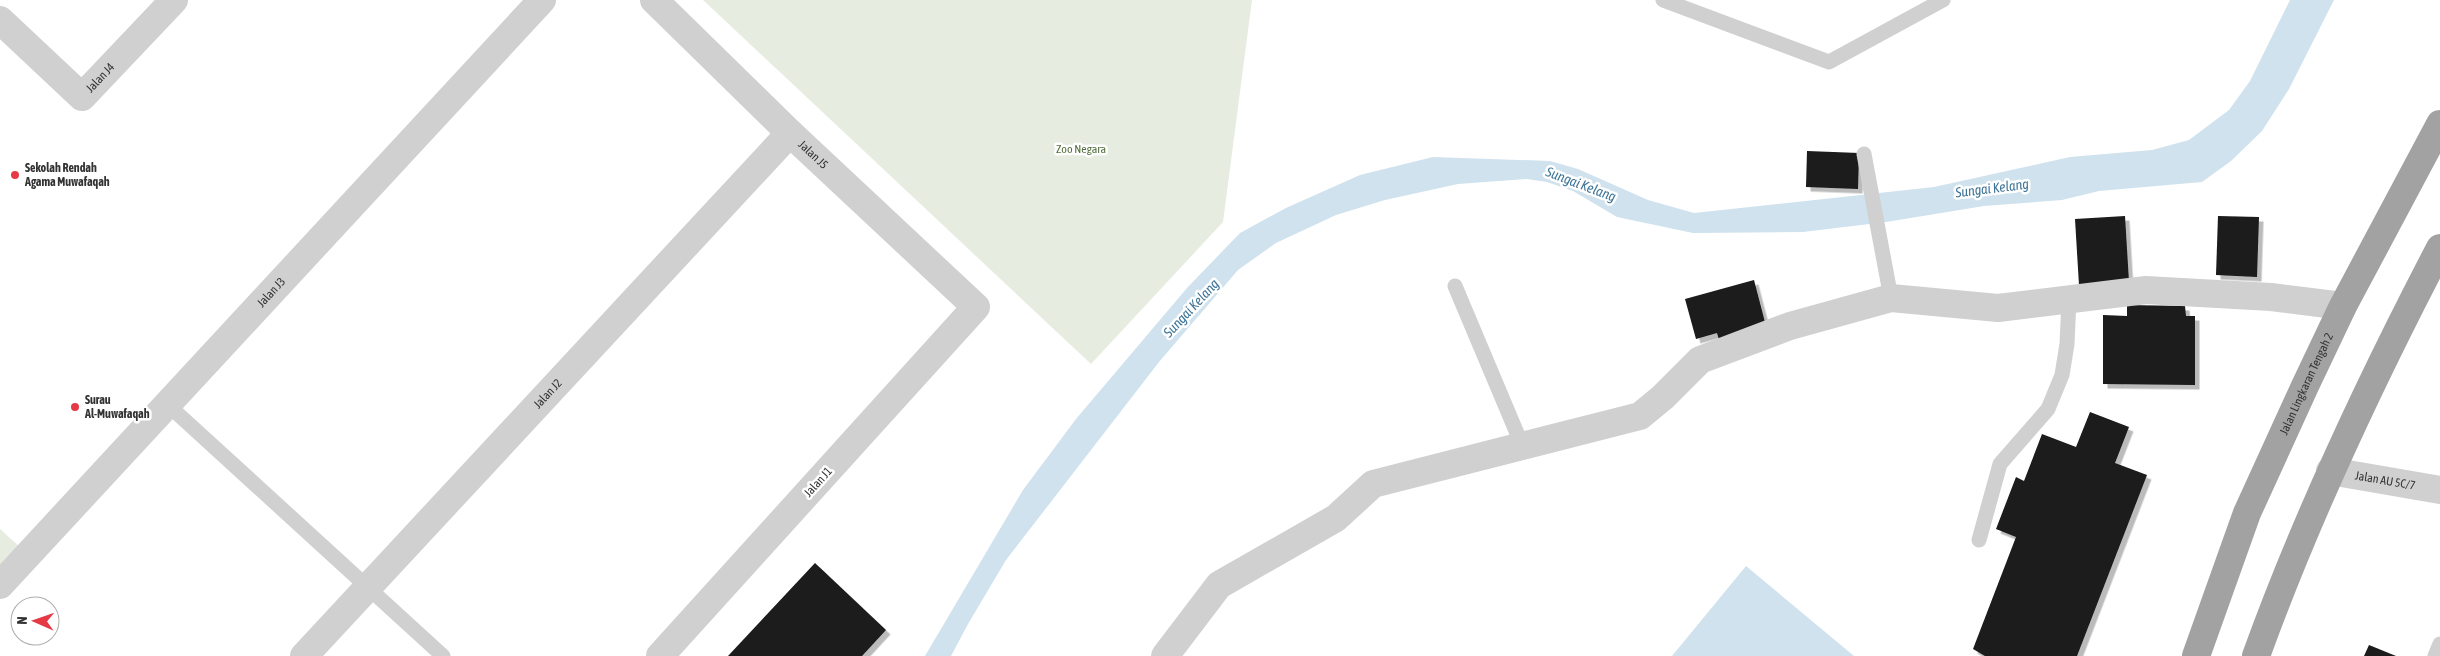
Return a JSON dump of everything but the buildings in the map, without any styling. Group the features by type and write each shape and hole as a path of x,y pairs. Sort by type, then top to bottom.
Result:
{"highway":[{"name":"Jalan Lingkaran Tengah 2","path":"2196,656 2247,513 2343,306 2440,124"},
{"path":"2256,656 2303,534 2330,471 2400,323 2440,248"}],"street":[{"name":"Jalan J4","path":"0,20 82,97 174,0"},
{"name":"Jalan J3","path":"0,585 542,0"},
{"name":"Jalan J5","path":"654,0 790,133 976,308"},
{"name":"Jalan J2","path":"304,656 790,133"},
{"path":"1165,656 1219,585 1336,518 1373,484 1640,416 1663,397 1700,360 1790,326 1891,298 1998,308 2146,290 2271,297 2343,306"},
{"name":"Jalan J1","path":"660,656 976,308"},
{"name":"Jalan AU 5C/7","path":"2330,471 2440,490"}],"lane":[{"path":"1663,0 1829,62 1944,0"},
{"path":"1864,154 1891,298"},
{"path":"1455,286 1522,445"},
{"path":"1979,540 2000,464 2048,409 2062,375 2069,299"},
{"path":"167,404 443,656"},
{"path":"2435,656 2440,644"}],"green space":[{"name":"Zoo Negara","path":"703,0 1252,0 1223,222 1091,364"},
{"path":"0,529 20,547 0,569"}],"water":[{"name":"Sungai Kelang","path":"2290,0 2334,0 2289,89 2262,131 2231,161 2202,182 2099,191 2062,200 1984,206 1886,222 1803,232 1693,233 1617,217 1573,191 1547,182 1527,179 1458,184 1385,200 1336,215 1276,243 1238,270 1159,362 1006,560 951,656 925,656 1023,490 1076,419 1187,288 1240,233 1286,208 1360,175 1433,157 1550,161 1578,169 1648,200 1694,213 1934,187 2070,157 2152,150 2189,140 2229,110 2250,81"},
{"path":"1746,566 1854,656 1672,656"}],"place":[{"name":"Sekolah Rendah Agama Muwafaqah","path":"15,175"},
{"name":"Surau Al-Muwafaqah","path":"75,407"}]}
